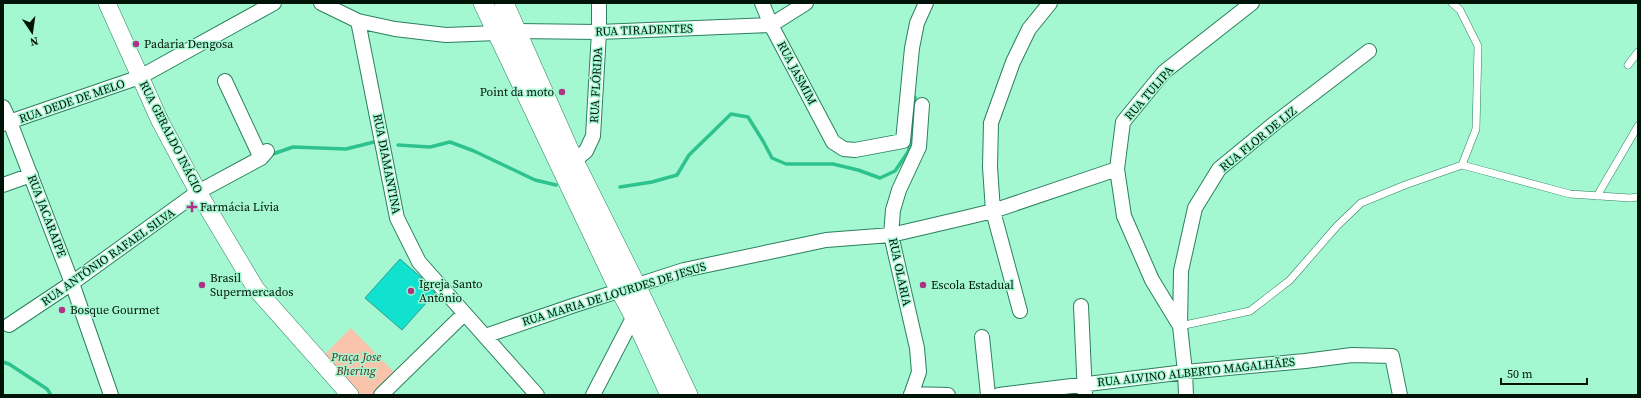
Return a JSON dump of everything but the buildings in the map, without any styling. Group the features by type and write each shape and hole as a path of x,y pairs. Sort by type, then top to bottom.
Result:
{"main road":[{"path":"483,3 628,288 688,395"},
{"path":"504,3 628,288 634,316 670,395"}],"street":[{"name":"RUA GERALDO INÁCIO","path":"107,3 160,121 198,192 256,289 350,395"},
{"name":"RUA DEDE DE MELO","path":"7,123 140,77 274,3"},
{"path":"321,3 358,21 395,29 446,35 497,33"},
{"name":"RUA FLÓRIDA","path":"574,161 586,151 593,136 599,32 599,3"},
{"name":"RUA JASMIM","path":"762,3 771,25 833,142 844,149 855,150 903,141 912,48 917,23 926,3"},
{"path":"771,25 806,3"},
{"path":"1020,311 993,211 990,167 991,123 1013,62 1029,29 1050,3"},
{"name":"RUA TULIPA","path":"1180,326 1152,280 1124,216 1117,168 1124,122 1164,72 1252,3"},
{"name":"RUA DIAMANTINA","path":"358,21 398,218 419,262 537,395"},
{"name":"RUA TIRADENTES","path":"516,30 599,32 771,25"},
{"name":"RUA FLOR DE LIZ","path":"1186,395 1180,326 1182,272 1195,208 1219,169 1275,123 1369,51"},
{"name":"RUA ANTÔNIO RAFAEL SILVA","path":"9,325 72,283 198,192 264,154 226,81"},
{"name":"RUA OLARIA","path":"911,394 919,372 917,348 891,235 893,210 899,190 920,147 922,105"},
{"name":"RUA JACARAIPE","path":"3,107 7,123 31,175 72,283 111,395"},
{"name":"RUA MARIA DE LOURDES DE JESUS","path":"485,336 684,270 826,240 891,235 993,211 1117,168"},
{"path":"3,185 31,175"},
{"path":"1082,306 1085,390"},
{"path":"381,395 464,314"},
{"path":"593,395 634,316"},
{"path":"982,338 988,395"},
{"name":"RUA ALVINO ALBERTO MAGALHÃES","path":"999,395 1085,390 1185,372 1305,361 1352,355 1392,356 1400,395"},
{"path":"911,394 948,395"}],"lane":[{"path":"1452,3 1460,10 1478,46 1476,129 1462,165"},
{"path":"1628,65 1638,52"},
{"path":"1597,196 1638,126"},
{"path":"1180,326 1250,311 1290,280 1337,226 1361,203 1405,185 1462,165 1570,194 1630,198 1638,197"}],"green space":[{"name":"Praça Jose Bhering","path":"351,328 395,373 373,395 355,395 321,358"}],"waterway":[{"path":"620,187 652,182 677,175 689,155 731,114 748,117 772,158 786,164 833,164 858,170 880,178 895,171 908,152 913,136 915,97"},
{"path":"270,155 293,147 346,149 378,141"},
{"path":"398,145 430,147 450,142 474,151 535,180 556,185"},
{"path":"3,362 9,364 47,389 51,395"}],"place":[{"name":"Padaria Dengosa","path":"136,44"},
{"name":"Point da moto","path":"562,92"},
{"name":"Farmácia Lívia","path":"192,207"},
{"name":"Brasil Supermercados","path":"202,285"},
{"name":"Escola Estadual","path":"923,285"},
{"name":"Igreja Santo Antônio","path":"411,291"},
{"name":"Bosque Gourmet","path":"62,310"}]}
